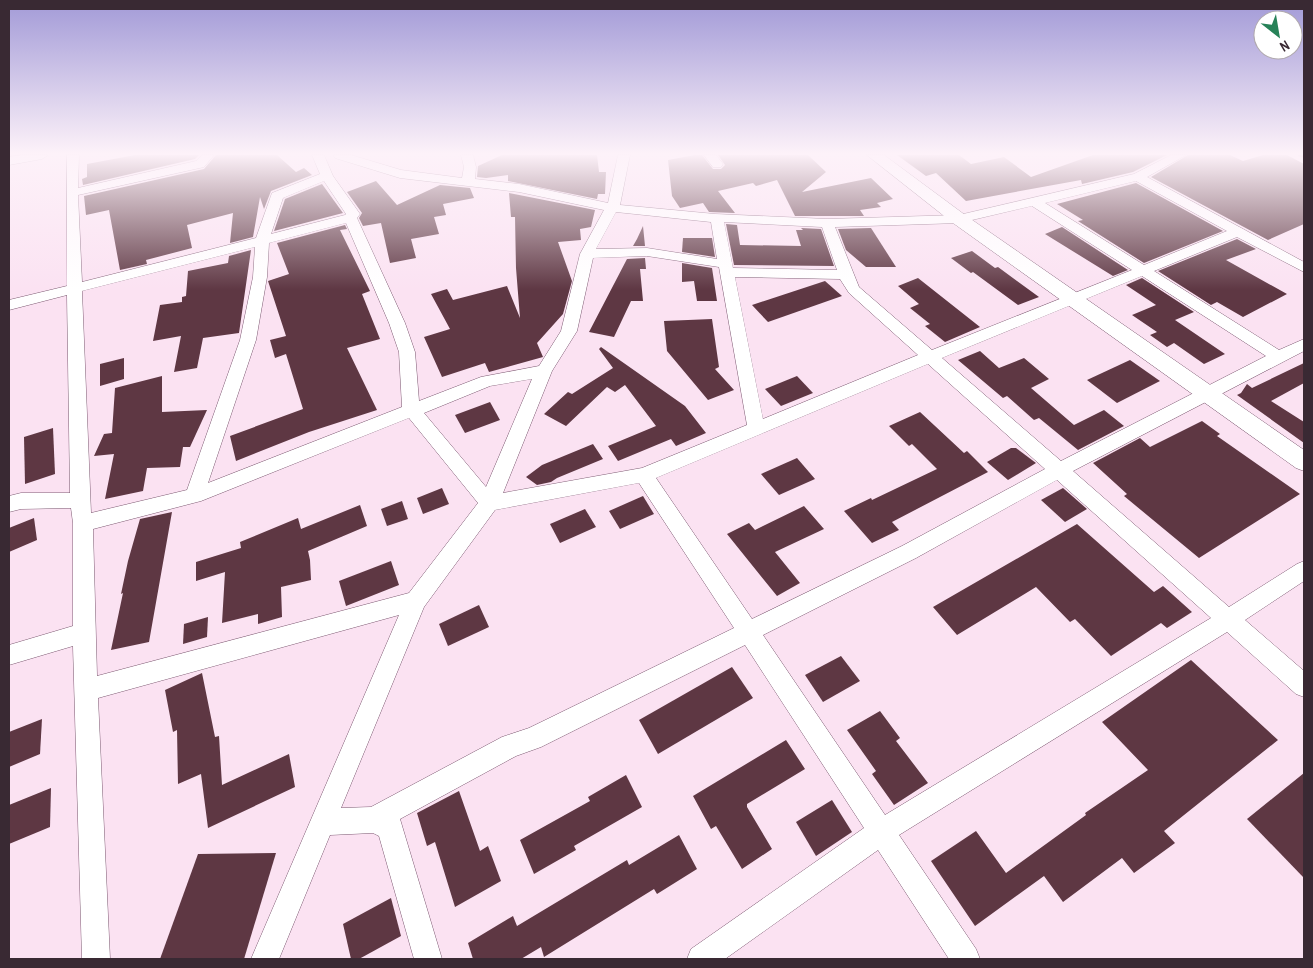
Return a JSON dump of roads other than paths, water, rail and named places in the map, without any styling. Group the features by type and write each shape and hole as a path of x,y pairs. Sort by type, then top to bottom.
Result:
{"street":[{"path":"72,200 80,500 83,523 84,633 88,690 96,959"},
{"path":"194,496 248,340 260,278 262,241 275,200"},
{"path":"343,200 352,214 350,218 397,323 407,352 411,409 489,503"},
{"path":"575,200 611,208 717,218 827,223 959,219 1043,200"},
{"path":"265,959 274,933 416,601 489,503 544,371 569,331 587,254 615,200"},
{"path":"934,200 1205,394 1304,462"},
{"path":"1180,200 1304,268"},
{"path":"1035,202 1279,357"},
{"path":"9,306 350,218"},
{"path":"717,218 756,429"},
{"path":"827,223 846,275 854,290 1304,686"},
{"path":"489,503 644,476 929,357 1238,232"},
{"path":"587,254 647,252 726,268 846,275"},
{"path":"373,820 511,746 533,739 909,552 1059,470 1304,344"},
{"path":"83,523 194,496 487,380 544,371"},
{"path":"644,476 966,959"},
{"path":"9,504 21,501 80,500"},
{"path":"701,959 882,831 1228,620 1304,570"},
{"path":"88,690 416,601"},
{"path":"9,655 84,633"},
{"path":"323,822 373,820 390,827 428,959"}]}
